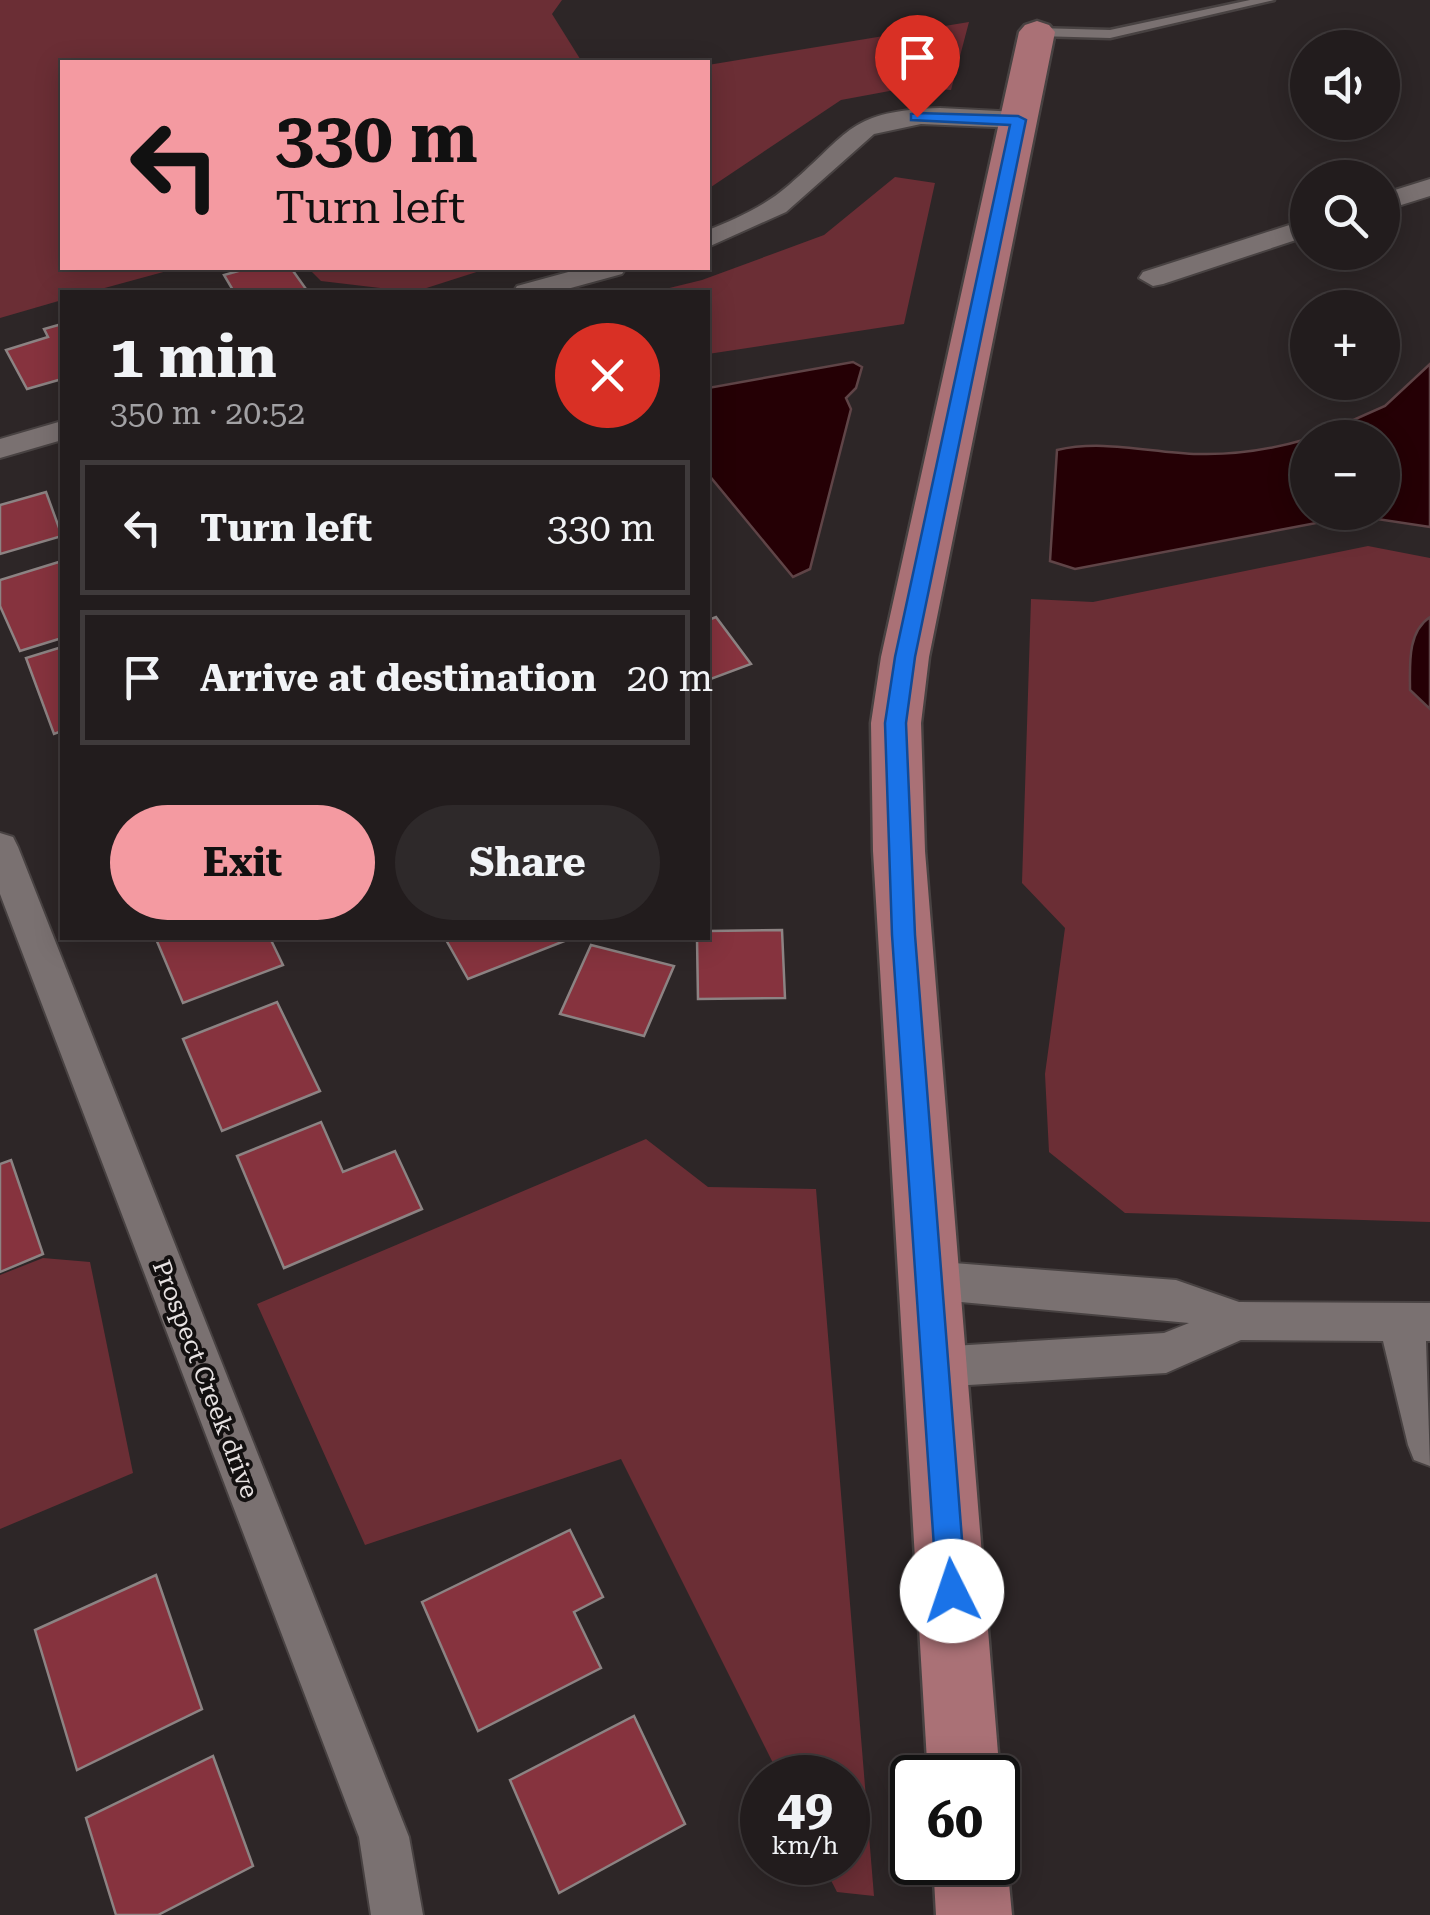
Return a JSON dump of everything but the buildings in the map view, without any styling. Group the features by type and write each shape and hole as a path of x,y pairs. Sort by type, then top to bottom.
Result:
{"main road":[{"path":"962,1755 903,918 896,723 993,138 1041,16"},
{"path":"972,1885 974,1915"}],"street":[{"path":"710,237 761,215 795,194 860,130 896,119 993,138"},
{"path":"830,159 896,144 993,138"},
{"path":"1400,197 1430,187"},
{"path":"1152,278 1290,233"},
{"path":"534,290 605,270"},
{"path":"0,449 60,431"},
{"name":"Prospect Creek drive","path":"0,847 384,1837 397,1915"},
{"path":"928,1280 1176,1299 1239,1321 1415,1322 1430,1445"},
{"path":"936,1367 1166,1353 1239,1321"}],"lane":[{"path":"1041,16 1110,34 1268,0"}],"shaded area":[{"path":"0,0 562,0 552,14 581,60 60,60 60,270 171,270 97,290 60,290 60,301 0,318"},
{"path":"969,22 951,90 911,87 841,100 710,188 710,65"},
{"path":"895,177 935,183 904,324 710,354 710,290 661,290 702,280 824,235"},
{"path":"310,270 483,270 420,290 321,281"},
{"path":"853,362 862,367 856,388 846,398 851,409 810,569 793,577 710,476 710,388"},
{"path":"1430,364 1430,527 1400,522 1400,420 1353,420 1391,400 1400,400 1400,392"},
{"path":"1290,444 1290,528 1075,569 1050,561 1057,450 1110,446 1212,454"},
{"path":"1368,546 1430,558 1430,617 1417,631 1411,649 1410,689 1430,709 1430,1222 1125,1213 1049,1152 1045,1074 1065,928 1022,883 1031,599 1093,602"},
{"path":"1430,617 1430,709 1410,690 1410,670 1417,631"},
{"path":"646,1139 708,1187 816,1189 862,1755 769,1755 621,1459 365,1545 257,1304"},
{"path":"43,1258 90,1262 133,1473 0,1529 0,1275"},
{"path":"870,1847 874,1896 837,1892 833,1885 870,1885"}],"route":[{"path":"917,117 1018,120 905,657 896,723 904,935 952,1591"}]}
